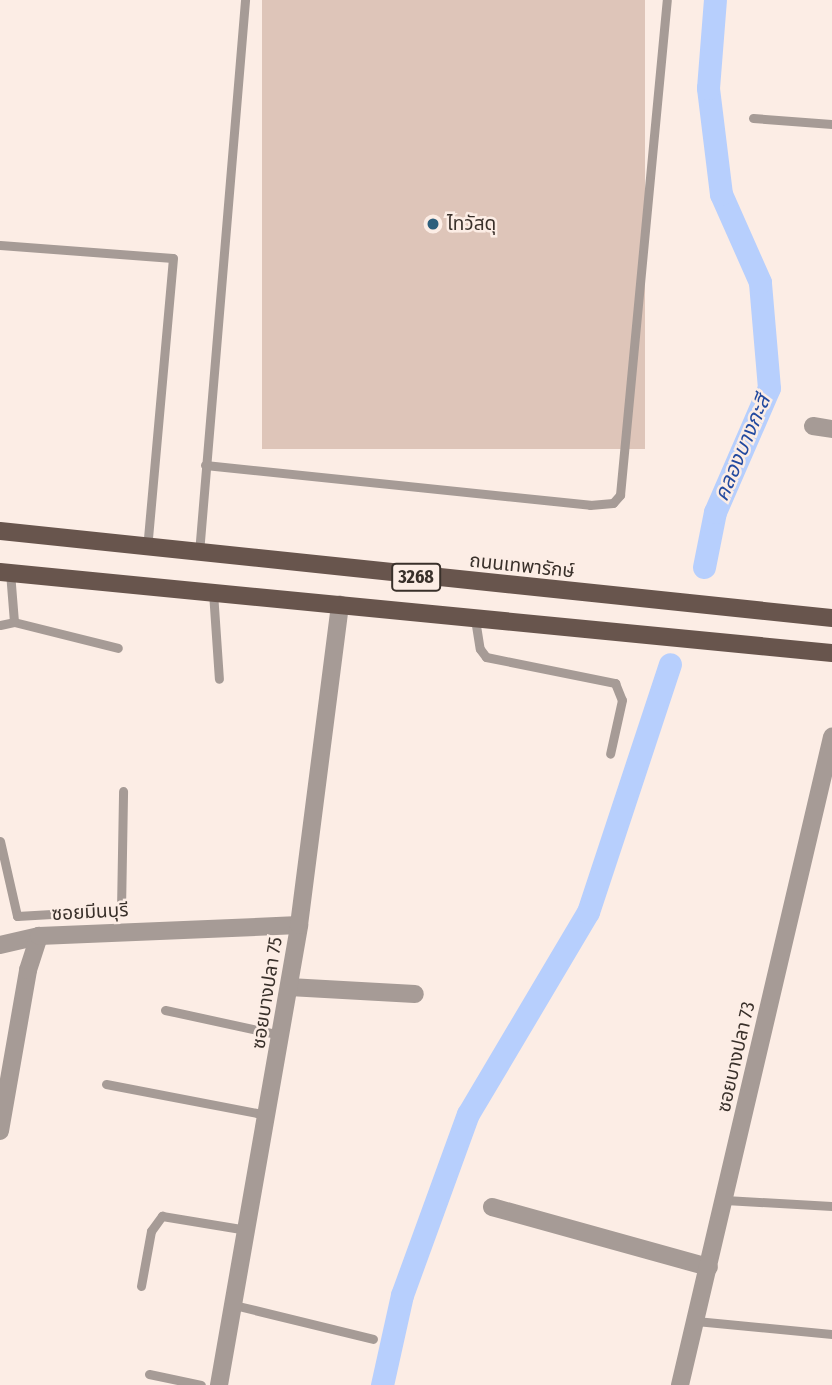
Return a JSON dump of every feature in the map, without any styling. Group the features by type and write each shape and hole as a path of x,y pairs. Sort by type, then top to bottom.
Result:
{"main road":[{"name":"ถนนเทพารักษ์","path":"0,531 832,618"},
{"name":"3268","path":"5,572 832,653"}],"street":[{"path":"813,426 832,429"},
{"name":"ซอยบางปลา 75","path":"219,1385 299,925 340,605"},
{"name":"ซอยบางปลา 73","path":"680,1385 832,737"},
{"name":"ซอยมีนบุรี","path":"0,1131 28,970 39,936 299,925"},
{"path":"0,945 39,936"},
{"path":"289,987 415,994"},
{"path":"492,1207 709,1267"}],"lane":[{"path":"198,553 245,0"},
{"path":"205,465 590,505 613,503 620,495 667,0"},
{"path":"753,118 832,124"},
{"path":"0,245 173,258 147,547"},
{"path":"5,572 14,622"},
{"path":"213,592 219,679"},
{"path":"475,618 480,649 486,657 615,683 622,700 610,754"},
{"path":"0,625 14,622 118,648"},
{"path":"0,841 17,916 121,910 123,791"},
{"path":"165,1010 281,1035"},
{"path":"106,1084 268,1115"},
{"path":"725,1200 832,1206"},
{"path":"141,1286 151,1231 162,1216 247,1230"},
{"path":"234,1305 373,1339"},
{"path":"696,1321 832,1334"},
{"path":"149,1374 201,1385"}],"building":[{"name":"ไทวัสดุ","path":"262,0 645,0 645,449 262,449"}],"waterway":[{"name":"คลองบางกะสี","path":"704,567 715,512 769,388 760,282 721,194 708,88 715,0"},
{"path":"382,1385 402,1295 468,1114 588,912 670,664"}],"place":[{"name":"ไทวัสดุ","path":"433,224"}]}
